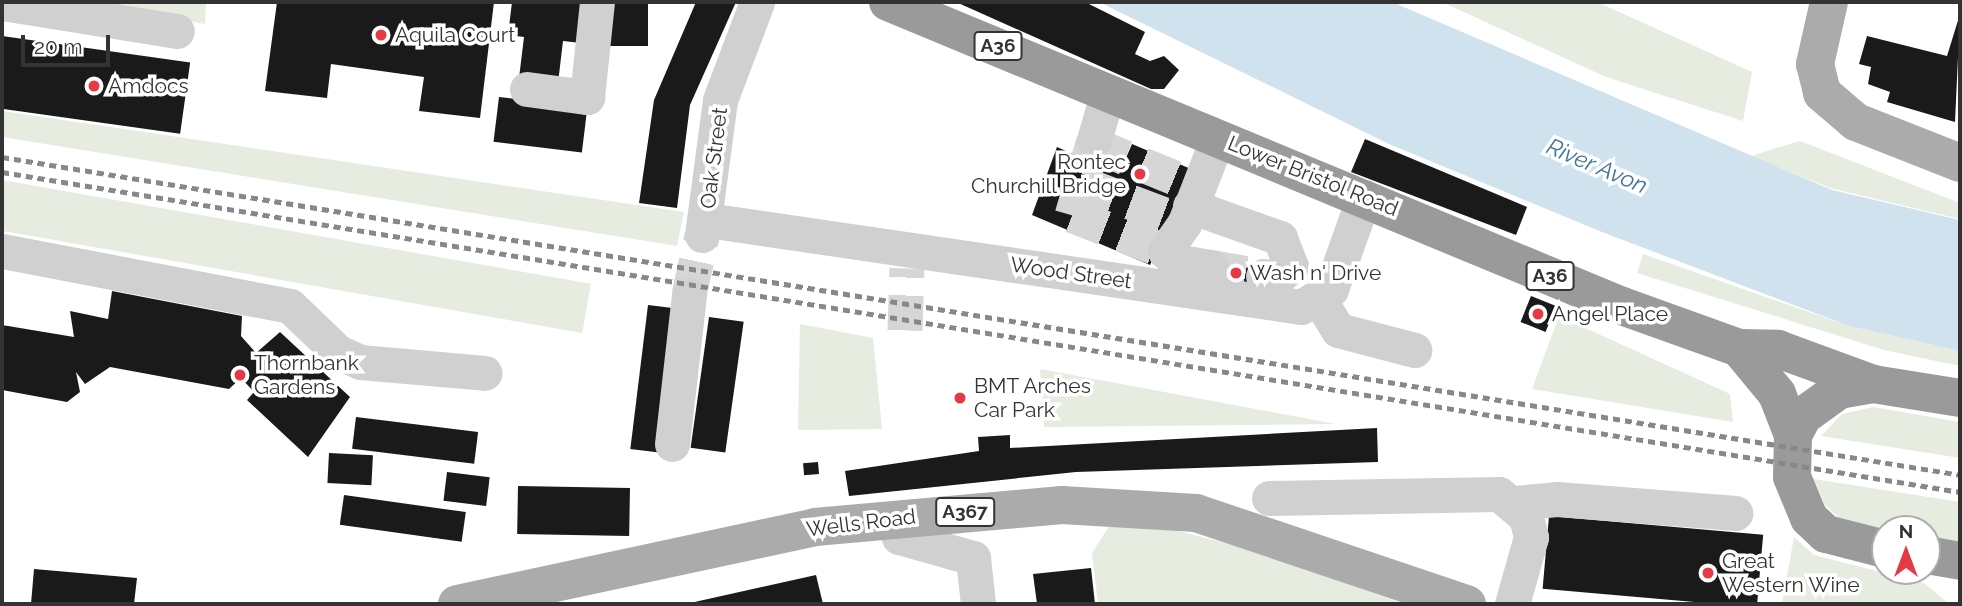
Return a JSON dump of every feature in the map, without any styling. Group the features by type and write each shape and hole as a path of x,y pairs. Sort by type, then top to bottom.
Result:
{"highway":[{"name":"Lower Bristol Road","path":"888,2 1739,348 1778,349 1873,384"},
{"name":"Lower Bristol Road","path":"1739,348 1777,394 1793,435"},
{"name":"A36","path":"1871,545 1826,534 1809,518 1792,477 1793,435 1818,402 1839,390 1873,384 1960,398"}],"main road":[{"path":"1829,2 1815,64 1817,81 1833,105 1856,122 1960,163"},
{"name":"Wells Road","path":"457,604 802,530 892,519 1062,505 1196,513 1467,604"}],"street":[{"path":"527,89 587,97 597,2"},
{"name":"Oak Street","path":"705,228 720,100 757,2"},
{"path":"2,3 177,31"},
{"path":"1094,140 1108,92"},
{"path":"1211,267 1178,262 1166,251 1190,205 1218,137"},
{"path":"1364,197 1331,289 1320,301 1338,330 1414,350"},
{"path":"1190,205 1280,238 1291,266 1277,278 1263,276"},
{"name":"Wood Street","path":"705,228 908,259 1301,307 1320,301"},
{"path":"2,251 290,306 338,352 360,362 485,373"},
{"path":"672,444 690,295"},
{"path":"1269,498 1481,492 1515,503 1557,499 1735,513"},
{"path":"1512,604 1531,537 1515,503"},
{"path":"892,519 899,537 973,558 978,604"}],"shaded area":[{"path":"70,2 206,2 205,24"},
{"path":"1442,2 1597,2 1752,72 1743,121 1606,77"},
{"path":"2,111 684,212 677,246 2,137"},
{"path":"1800,141 1960,203 1960,219 1830,188 1751,156"},
{"path":"2,180 591,284 582,333 2,231"},
{"path":"1643,254 1849,326 1960,351 1960,366 1884,350 1637,273"},
{"path":"1559,316 1730,394 1733,422 1532,389"},
{"path":"800,324 873,338 882,429 798,430"},
{"path":"1040,369 1336,424 1044,427"},
{"path":"1873,407 1960,422 1960,458 1821,436 1842,414"},
{"path":"1814,479 1960,502 1960,543 1941,540 1941,515 1871,515 1871,527 1841,520 1825,505"},
{"path":"1110,525 1159,526 1257,551 1404,604 1098,604 1092,553"},
{"path":"1794,537 1814,555 1871,570 1871,585 1926,585 1949,604 1782,604"}],"water":[{"name":"River Avon","path":"1099,2 1392,2 1832,190 1960,220 1960,351 1849,326 1602,232 1389,144"}],"building":[{"name":"Aquila Court","path":"277,2 494,2 480,118 419,111 424,77 331,64 327,98 265,91"},
{"path":"512,2 586,2 581,43 563,41 558,83 519,78 524,37 508,35"},
{"path":"606,2 648,2 648,46 606,46"},
{"path":"696,2 736,2 690,105 677,208 639,203 654,100"},
{"path":"956,2 1085,2 1145,32 1135,54 1150,61 1164,56 1179,70 1164,89 1151,89"},
{"path":"1960,14 1955,122 1887,102 1890,92 1868,84 1871,67 1859,64 1867,36 1947,56"},
{"name":"Amdocs","path":"2,36 190,62 180,134 2,109"},
{"path":"499,97 587,108 582,153 494,142"},
{"path":"1365,139 1527,207 1516,235 1351,172"},
{"path":"1132,144 1191,169 1150,265 1032,215 1057,147 1119,174"},
{"name":"Wash n' Drive","path":"1215,260 1260,267 1257,286 1212,279"},
{"name":"Thornbank Gardens","path":"112,291 242,316 241,336 256,353 280,332 350,397 308,457 247,400 254,392 241,378 229,389 110,367 85,384 76,372 80,392 67,402 2,390 2,325 74,337 70,311 108,319"},
{"name":"Angel Place","path":"1531,296 1556,306 1546,332 1521,322"},
{"path":"648,305 681,309 663,453 630,449"},
{"path":"709,317 744,322 725,453 691,448"},
{"path":"356,417 478,432 474,464 352,449"},
{"path":"1377,428 1378,462 1076,472 849,496 845,471 979,451 978,437 1010,435 1010,448"},
{"path":"329,453 373,455 371,485 327,483"},
{"path":"818,462 819,474 804,475 803,463"},
{"path":"447,472 490,477 486,506 443,501"},
{"path":"518,486 630,488 629,536 517,534"},
{"path":"344,495 466,512 462,542 340,525"},
{"path":"1549,516 1763,535 1757,604 1717,604 1543,589"},
{"path":"1091,568 1095,604 1037,604 1033,574"},
{"path":"34,569 137,578 134,604 31,604"},
{"path":"816,575 823,604 690,604 690,603"}],"tunnel":[{"path":"1094,140 1072,215 1165,251"},
{"path":"1093,144 1198,187"},
{"path":"1081,183 1185,222"},
{"path":"689,295 702,235"},
{"path":"1211,267 1263,276"},
{"path":"905,330 907,268"}],"railway":[{"path":"2,157 1960,475"},
{"path":"2,172 1960,492"}],"place":[{"name":"Aquila Court","path":"381,35"},
{"name":"Amdocs","path":"94,86"},
{"name":"Rontec Churchill Bridge","path":"1140,174"},
{"name":"Wash n' Drive","path":"1236,273"},
{"name":"Angel Place","path":"1538,314"},
{"name":"Thornbank Gardens","path":"240,375"},
{"name":"BMT Arches Car Park","path":"960,398"},
{"name":"Great Western Wine","path":"1708,573"}]}
